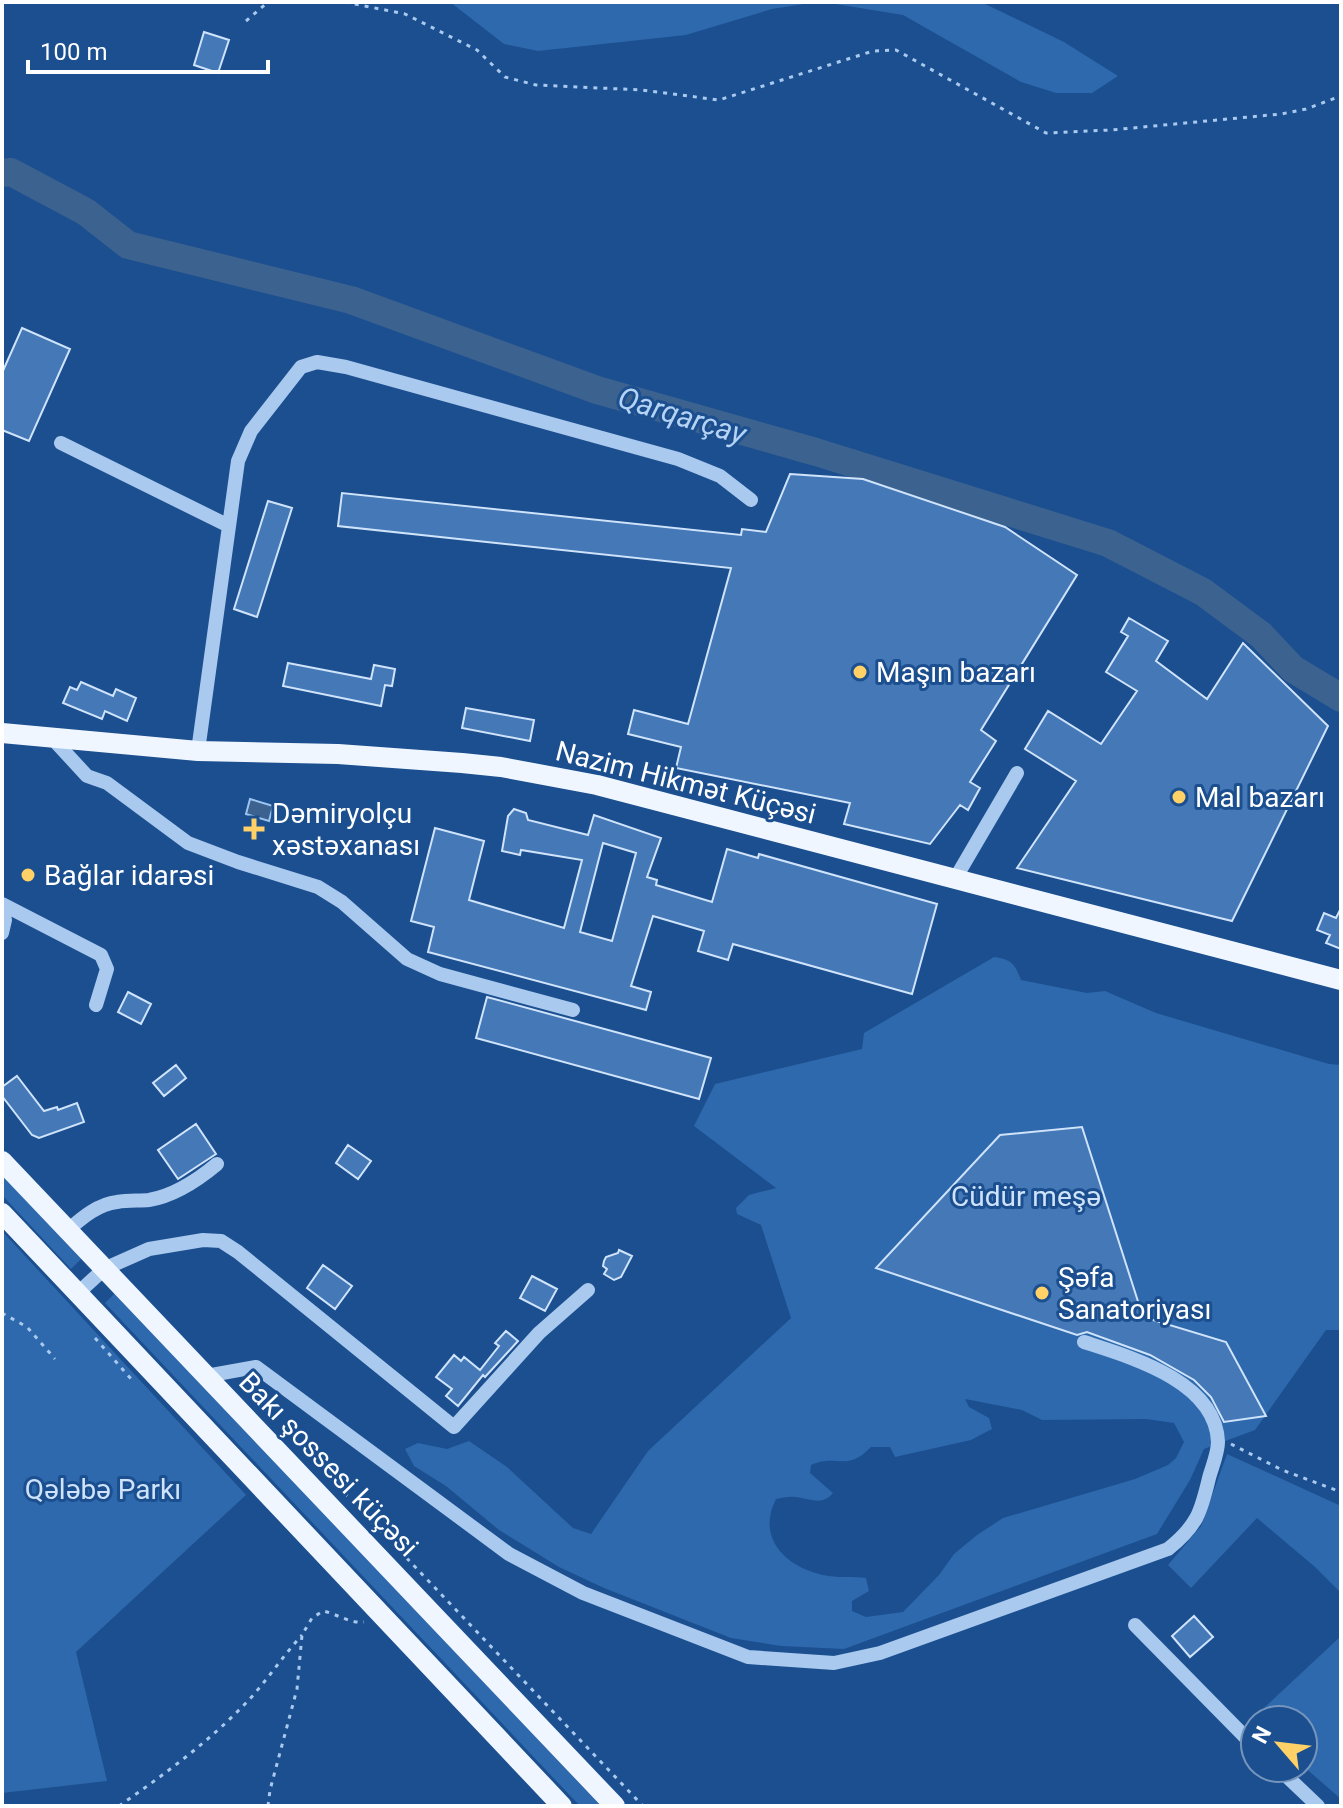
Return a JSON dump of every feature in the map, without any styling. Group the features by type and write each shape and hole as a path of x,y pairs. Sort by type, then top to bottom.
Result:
{"main road":[{"name":"Nazim Hikmət Küçəsi","path":"2,733 198,751 338,754 501,767 597,785 1341,980"},
{"name":"Bakı şossesi küçəsi","path":"2,1161 615,1806"},
{"path":"2,1213 562,1806"}],"street":[{"path":"198,751 238,461 251,431 301,367 317,362 346,367 678,459 720,476 751,500"},
{"path":"61,443 229,526"},
{"path":"52,738 87,776 107,783 188,843 318,887 342,902 407,959 440,974 573,1010"},
{"path":"955,879 1017,773"},
{"path":"2,906 5,920 2,933"},
{"path":"2,906 101,955 107,969 96,1005"},
{"path":"68,1230 93,1211 114,1202 164,1195 217,1164"},
{"path":"78,1293 104,1269 149,1249 172,1243 221,1241 454,1427 539,1333 588,1290"},
{"path":"206,1376 256,1367 509,1554 583,1593 748,1657 834,1663 880,1653 1168,1549 1187,1534 1199,1517 1218,1443 1212,1417 1196,1397 1168,1375 1146,1363 1084,1342"},
{"path":"1135,1625 1239,1731"},
{"path":"1295,1784 1318,1806"}],"path":[{"path":"246,21 268,2"},
{"path":"345,2 405,14 477,50 505,77 536,85 642,90 719,100 873,51 896,50 1046,133 1281,114 1341,96"},
{"path":"2,1313 27,1327 55,1359"},
{"path":"124,1383 130,1377"},
{"path":"1218,1443 1230,1444 1282,1470 1341,1492"},
{"path":"316,1463 643,1806"},
{"path":"119,1806 153,1783 222,1727 262,1686 312,1618 323,1611 339,1614 355,1623 386,1619"},
{"path":"268,1806 297,1689 302,1635"}],"green space":[{"path":"450,2 817,2 772,9 686,35 538,51 504,44"},
{"path":"823,2 981,2 1064,42 1118,76 1092,93 1056,93 1021,82 903,15"},
{"name":"Cüdür meşə","path":"994,957 1012,963 1021,980 1087,993 1105,991 1156,1013 1341,1065 1341,1330 1326,1330 1255,1430 1204,1449 1190,1480 1157,1534 844,1649 781,1646 731,1638 559,1567 499,1530 446,1486 414,1466 405,1449 418,1443 447,1449 469,1441 507,1467 573,1528 591,1534 648,1451 791,1318 761,1225 737,1214 736,1208 749,1195 776,1188 694,1126 715,1084 862,1049 864,1033","holes":["965,1399 1022,1410 1042,1420 1146,1419 1174,1423 1184,1442 1176,1458 1168,1465 1135,1479 1003,1518 954,1554 939,1575 903,1612 866,1617 852,1611 852,1601 869,1591 866,1578 814,1573 789,1560 773,1540 770,1527 776,1499 793,1497 820,1501 833,1493 810,1473 811,1465 855,1459 871,1447 890,1447 895,1457 971,1440 992,1429 989,1418 969,1407"]},
{"path":"2,1175 81,1259 71,1269 2,1195"},
{"name":"Qələbə Parkı","path":"2,1231 246,1495 76,1652 107,1781 2,1793"},
{"path":"116,1292 601,1806 580,1806 105,1303"},
{"path":"1227,1454 1341,1506 1341,1593 1257,1518 1191,1588 1168,1565 1201,1526"},
{"path":"1341,1636 1341,1799 1319,1780 1319,1704 1268,1704"}],"shaded area":[{"path":"250,799 273,806 269,821 246,814"}],"building":[{"path":"204,32 229,40 218,73 194,65"},
{"path":"22,328 70,349 29,441 2,430 2,373"},
{"name":"Maşın bazarı","path":"790,474 863,479 1005,527 1077,575 981,730 996,741 970,782 980,788 968,810 960,805 930,844 844,824 850,803 676,768 681,747 628,734 634,710 688,724 731,568 338,526 342,493 741,535 742,529 766,532"},
{"path":"268,501 292,508 257,617 234,609"},
{"name":"Mal bazarı","path":"1129,618 1168,641 1156,661 1207,699 1243,643 1328,726 1232,921 1017,868 1076,781 1025,749 1048,711 1101,744 1137,691 1106,672 1128,636 1121,632"},
{"path":"288,663 371,679 374,665 395,669 392,686 385,685 381,706 283,686"},
{"path":"81,682 113,696 116,689 136,698 127,721 105,711 102,719 63,703 70,687 77,690"},
{"path":"466,708 534,720 530,741 462,728"},
{"path":"514,809 526,813 528,820 588,835 594,815 661,838 647,877 657,880 656,885 712,902 727,849 758,858 759,854 937,904 912,994 733,944 728,960 698,951 704,931 653,916 631,986 651,992 646,1010 428,952 434,927 411,921 435,828 484,841 469,900 564,928 582,860 521,850 520,855 502,851 508,816","holes":["603,843 636,853 612,941 580,932"]},
{"path":"1341,908 1341,949 1326,943 1330,935 1317,930 1324,913 1336,918"},
{"path":"128,992 151,1004 141,1024 118,1012"},
{"path":"487,997 711,1058 699,1099 476,1038"},
{"path":"176,1065 186,1078 164,1096 153,1083"},
{"path":"17,1076 44,1111 77,1103 84,1122 39,1138 32,1135 2,1096 2,1087"},
{"path":"196,1124 216,1154 178,1179 158,1150"},
{"name":"Şəfa Sanatoriyası","path":"1082,1127 1143,1317 1226,1342 1266,1416 1224,1422 1211,1397 1194,1380 1150,1355 1087,1332 1077,1335 876,1268 1000,1135"},
{"path":"348,1145 371,1161 358,1179 336,1163"},
{"path":"619,1250 632,1256 621,1277 614,1280 604,1274 607,1269 603,1266 606,1257"},
{"path":"323,1265 352,1286 335,1309 307,1288"},
{"path":"532,1276 557,1289 545,1311 520,1298"},
{"path":"506,1331 518,1341 485,1377 483,1375 458,1406 446,1396 452,1389 436,1377 454,1355 461,1361 464,1357 480,1370 499,1346 495,1343"},
{"path":"1194,1616 1213,1637 1190,1657 1172,1636"}],"waterway":[{"name":"Qarqarçay","path":"2,173 11,172 86,212 128,245 351,300 597,390 816,452 1108,543 1203,592 1261,635 1293,669 1341,698"}],"place":[{"name":"Maşın bazarı","path":"860,672"},
{"name":"Mal bazarı","path":"1179,797"},
{"name":"Dəmiryolçu xəstəxanası","path":"254,829"},
{"name":"Bağlar idarəsi","path":"28,875"},
{"name":"Şəfa Sanatoriyası","path":"1042,1293"}]}
